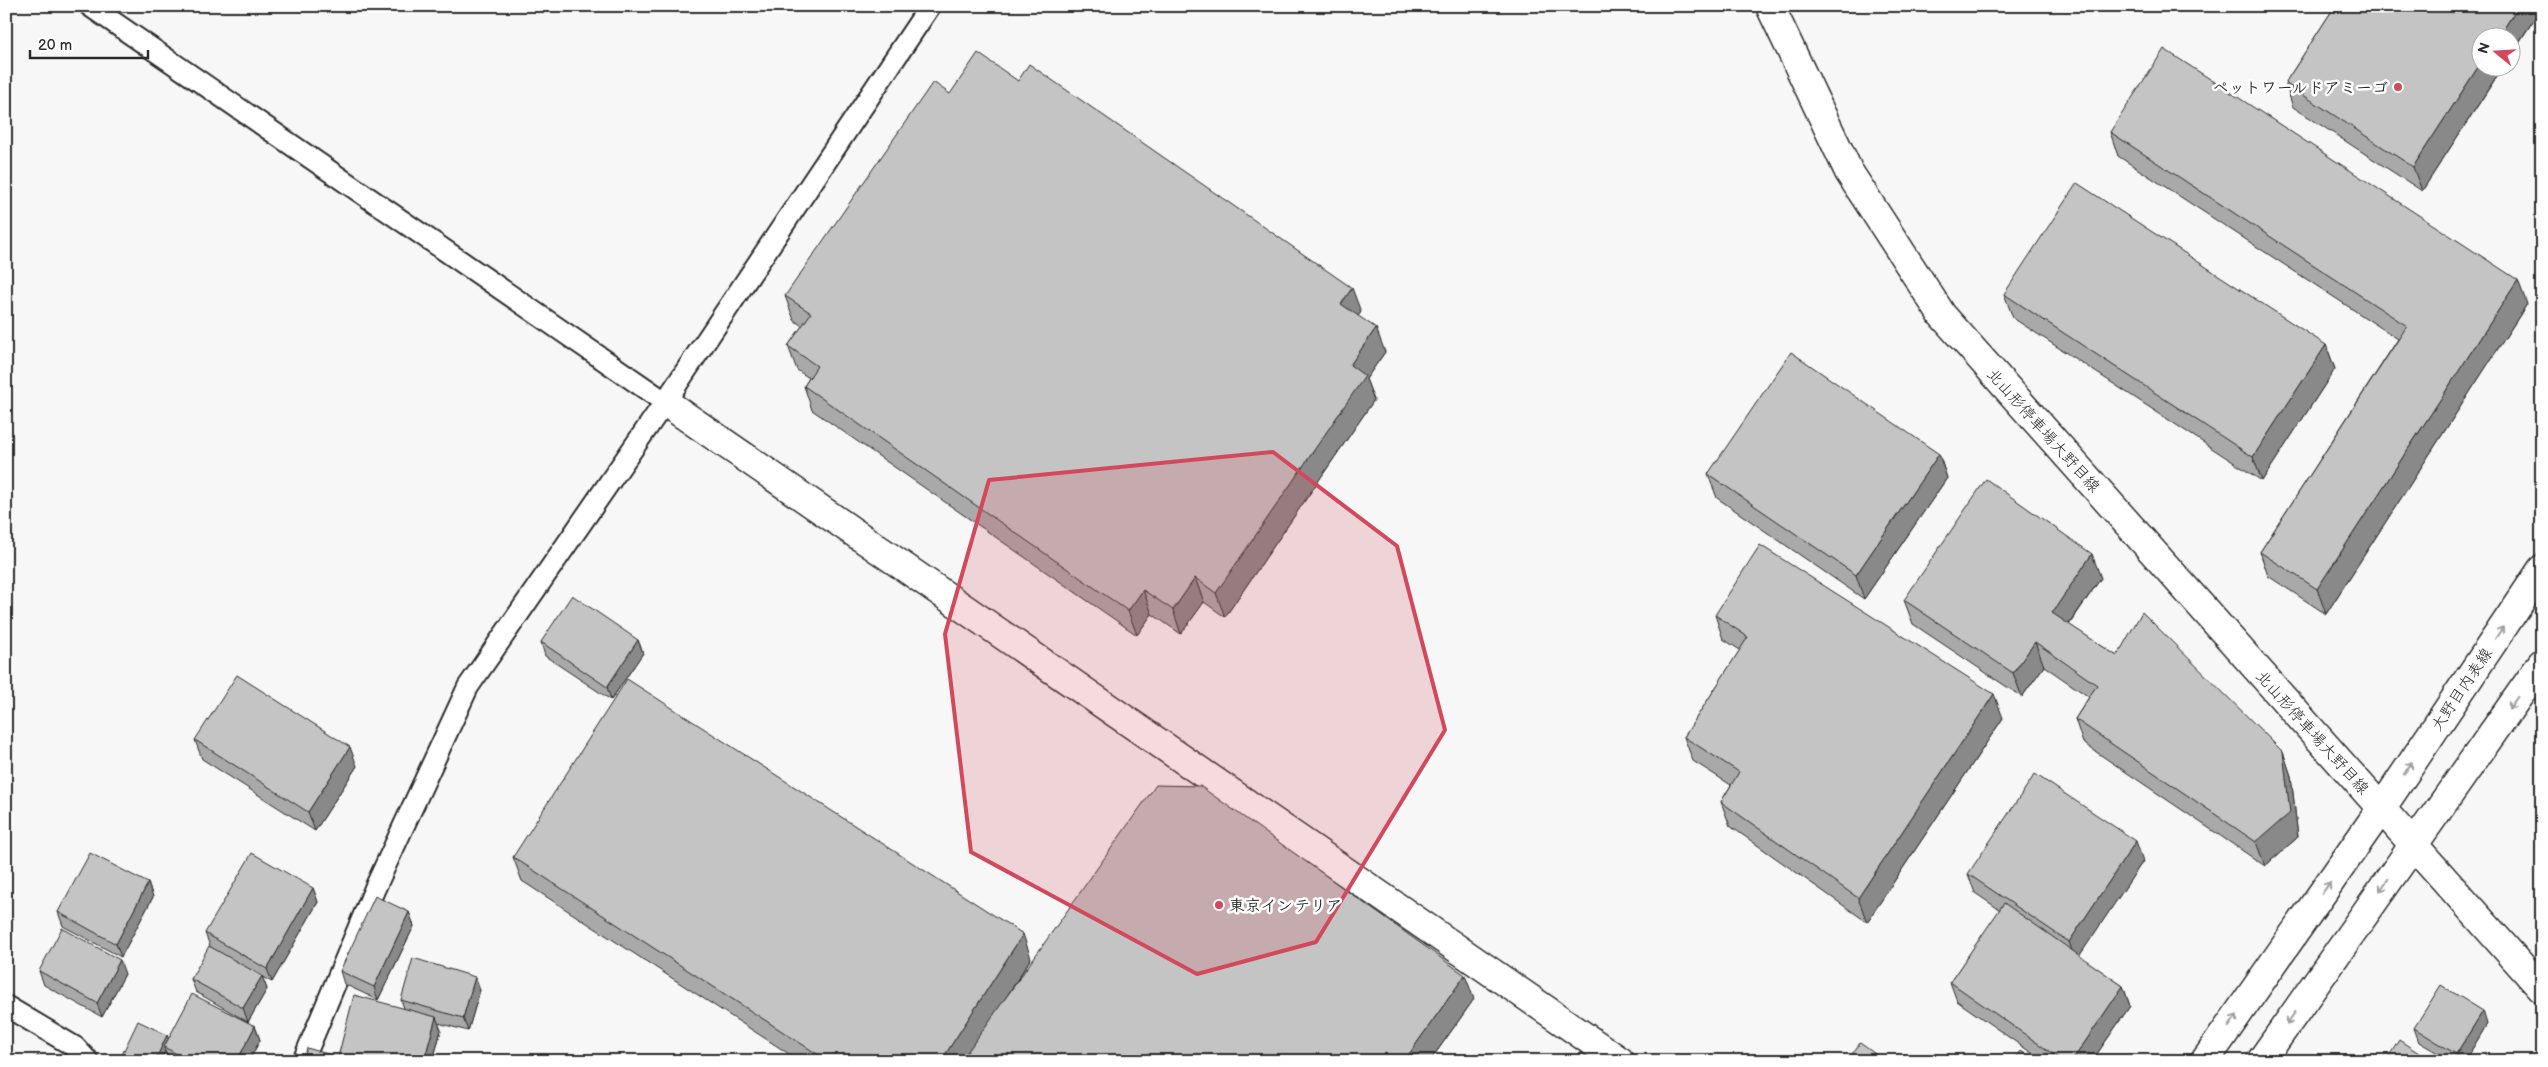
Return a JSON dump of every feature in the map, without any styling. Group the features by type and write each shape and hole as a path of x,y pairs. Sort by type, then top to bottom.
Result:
{"main road":[{"name":"北山形停車場大野目線","path":"1770,6 1848,172 1942,315 2542,989"},
{"path":"665,402 1620,1061"},
{"name":"大野目内表線","path":"2381,809 2542,569"},
{"path":"2261,1061 2542,663"},
{"name":"北山形停車場大野目線","path":"2205,1061 2381,809"}],"lane":[{"path":"90,6 665,402"},
{"path":"303,1061 375,888 468,687 665,402 930,6"},
{"path":"6,1006 75,1047 88,1061"}],"highlighted area":[{"path":"1273,452 1397,546 1445,730 1316,942 1197,974 971,852 945,634 989,480"}],"building":[{"name":"ペットワールドアミーゴ","path":"2335,6 2518,6 2504,28 2470,28 2471,78 2413,167 2285,83"},
{"path":"2164,49 2518,280 2317,589 2260,552 2407,326 2110,132"},
{"path":"978,53 1018,81 1029,64 1352,288 1341,304 1376,328 1350,365 1365,376 1216,593 1195,578 1173,610 1143,590 1128,611 804,386 817,366 788,346 811,313 785,296 933,82 950,94"},
{"path":"2077,183 2326,345 2253,457 2004,294"},
{"path":"1791,352 1939,454 1856,575 1708,474"},
{"path":"1986,479 2092,554 2052,613 2117,656 2142,612 2283,752 2290,813 2256,842 2075,719 2097,685 2035,642 2013,673 1904,600"},
{"path":"1760,545 1994,694 1858,898 1721,802 1739,772 1684,737 1748,637 1715,615"},
{"path":"572,595 638,640 607,687 541,642"},
{"path":"237,675 350,747 308,812 195,740"},
{"path":"627,679 1023,934 941,1061 828,1061 513,857"},
{"path":"2035,774 2136,841 2069,942 1968,874"},
{"name":"東京インテリア","path":"1156,785 1200,786 1465,975 1404,1061 961,1061"},
{"path":"90,853 148,883 116,944 58,912"},
{"path":"252,853 313,888 267,969 205,933"},
{"path":"375,896 409,912 374,987 340,971"},
{"path":"2004,903 2123,986 2072,1061 2063,1061 1950,982"},
{"path":"62,928 120,960 97,1003 39,971"},
{"path":"209,946 262,976 243,1008 191,979"},
{"path":"413,958 475,977 463,1018 401,1000"},
{"path":"2441,985 2483,1011 2456,1054 2414,1028"},
{"path":"192,994 255,1026 237,1061 190,1061 164,1047"},
{"path":"354,995 436,1017 424,1061 303,1061 307,1048 338,1057"},
{"path":"138,1021 167,1035 155,1061 119,1061"},
{"path":"2399,1040 2431,1061 2386,1061"},
{"path":"1860,1043 1885,1061 1847,1061"},
{"path":"2021,1051 2036,1061 2014,1061"},
{"path":"38,1055 44,1061 33,1061"}],"place":[{"name":"ペットワールドアミーゴ","path":"2398,87"},
{"name":"東京インテリア","path":"1219,905"}]}
